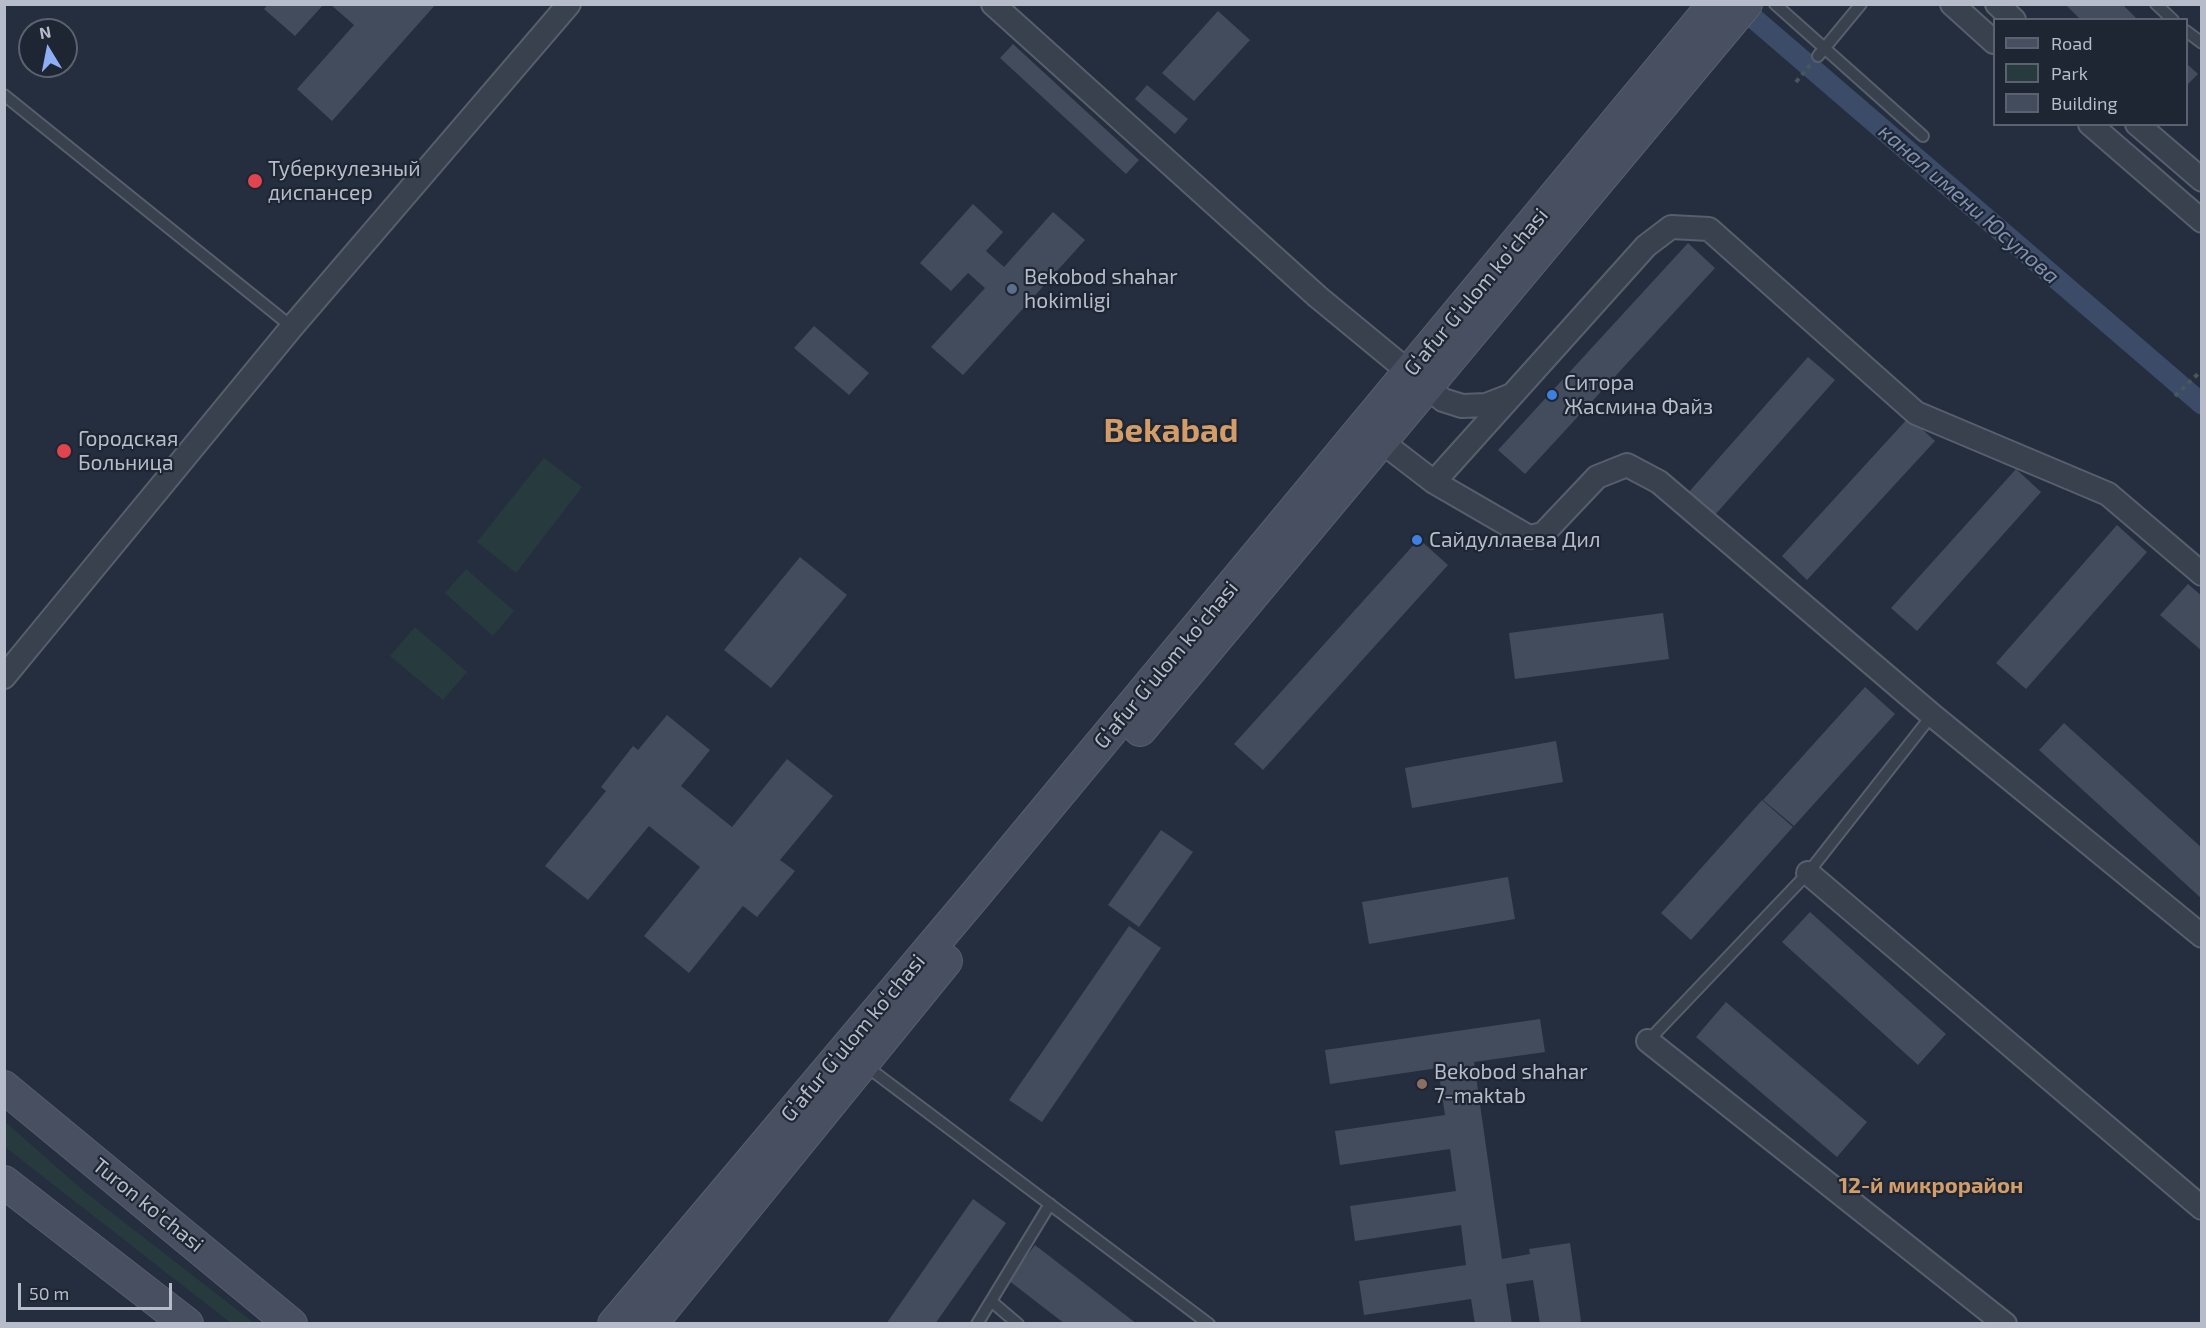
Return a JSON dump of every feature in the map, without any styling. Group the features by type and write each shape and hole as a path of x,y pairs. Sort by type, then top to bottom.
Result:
{"main road":[{"name":"Gʻafur Gʻulom koʻchasi","path":"651,1323 863,1064 983,900 1419,380 1714,18 1746,4"},
{"name":"Gʻafur Gʻulom koʻchasi","path":"614,1323 1382,442 1419,380"},
{"name":"Turon ko'chasi","path":"4,1087 291,1323"},
{"path":"4,1182 187,1323"}],"street":[{"path":"4,677 292,327 568,4"},
{"path":"993,4 1318,297 1443,400 1462,406 1486,405 1509,396"},
{"path":"1952,4 1993,40"},
{"path":"1997,4 2012,18"},
{"path":"2092,126 2202,221"},
{"path":"2139,126 2202,180"},
{"path":"1434,482 1646,246 1671,227 1709,229 1916,412 2108,494 2202,574"},
{"path":"1382,442 1434,482 1529,537 1544,534 1598,477 1627,465 1659,482 1932,715 2202,936"},
{"path":"1808,873 2202,1208"},
{"path":"1648,1041 2005,1323"}],"lane":[{"path":"1775,4 1822,52 1923,136"},
{"path":"1822,52 1861,4"},
{"path":"2156,4 2171,18"},
{"path":"2188,32 2202,43"},
{"path":"4,95 292,327"},
{"path":"1648,1041 1808,873 1932,715"},
{"path":"863,1064 1209,1323"},
{"path":"977,1323 1050,1204"},
{"path":"991,1301 1018,1323"}],"path":[{"path":"2175,396 2199,373"}],"green space":[{"path":"544,458 582,487 516,573 477,542"},
{"path":"466,569 514,611 493,636 445,593"},
{"path":"415,627 467,672 443,700 390,656"},
{"path":"4,1121 85,1192 254,1323 231,1323 5,1147"}],"building":[{"path":"268,4 324,4 295,36 264,9"},
{"path":"330,4 436,4 332,121 297,89 354,25"},
{"path":"2065,4 2122,4 2136,18 2079,18"},
{"path":"1218,11 1250,40 1194,101 1162,73"},
{"path":"1013,44 1139,160 1126,174 1000,58"},
{"path":"2188,65 2198,74 2188,84"},
{"path":"1147,85 1188,119 1175,134 1135,99"},
{"name":"Bekobod shahar hokimligi","path":"973,204 1003,232 986,251 1004,267 1053,212 1085,240 963,375 931,347 985,288 968,273 951,291 920,263"},
{"path":"1688,243 1715,268 1525,474 1498,450"},
{"path":"814,326 869,373 849,395 794,348"},
{"path":"1808,357 1835,380 1714,516 1688,493"},
{"path":"1909,417 1935,441 1807,580 1782,556"},
{"path":"2016,469 2041,492 1917,631 1891,608"},
{"path":"2117,525 2147,552 2026,689 1996,663"},
{"path":"1419,539 1448,565 1263,770 1234,744"},
{"path":"800,557 847,595 771,688 724,650"},
{"path":"2188,584 2202,596 2202,651 2160,615"},
{"path":"1663,613 1669,659 1515,679 1509,633"},
{"path":"1865,687 1895,714 1794,826 1763,800"},
{"path":"667,715 710,750 681,786 732,827 787,759 833,796 780,860 795,871 757,917 743,906 689,973 644,936 700,867 649,826 588,900 545,866 606,791 601,787 633,746 638,750"},
{"path":"2064,723 2202,848 2202,899 2039,750"},
{"path":"1556,741 1563,782 1412,808 1405,768"},
{"path":"1762,800 1793,827 1691,940 1661,913"},
{"path":"1161,830 1193,852 1139,927 1108,905"},
{"path":"1508,877 1515,919 1369,944 1362,902"},
{"path":"1810,912 1946,1034 1918,1065 1782,942"},
{"path":"1129,926 1161,948 1042,1122 1009,1100"},
{"path":"1726,1002 1867,1122 1837,1157 1696,1037"},
{"path":"1540,1019 1545,1052 1474,1062 1502,1259 1530,1254 1529,1249 1570,1243 1581,1321 1577,1324 1540,1324 1533,1280 1506,1284 1512,1324 1475,1324 1471,1299 1364,1315 1359,1281 1466,1265 1461,1225 1355,1241 1350,1206 1456,1191 1450,1149 1340,1165 1335,1131 1445,1115 1438,1068 1330,1084 1325,1050"},
{"path":"973,1199 1006,1223 935,1324 886,1324"},
{"path":"1035,1245 1137,1324 1065,1324 1008,1280"}],"waterway":[{"name":"канал имени Юсупова","path":"1737,4 2202,404"}],"place":[{"name":"Туберкулезный диспансер","path":"255,181"},
{"name":"Bekobod shahar hokimligi","path":"1012,289"},
{"name":"Ситора Жасмина Файз","path":"1552,395"},
{"name":"Городская Больница","path":"64,451"},
{"name":"Сайдуллаева Дил","path":"1417,540"},
{"name":"Bekobod shahar 7-maktab","path":"1422,1084"}],"district":[{"name":"Bekabad","path":"1171,431"},
{"name":"12-й микрорайон","path":"1931,1186"}]}
